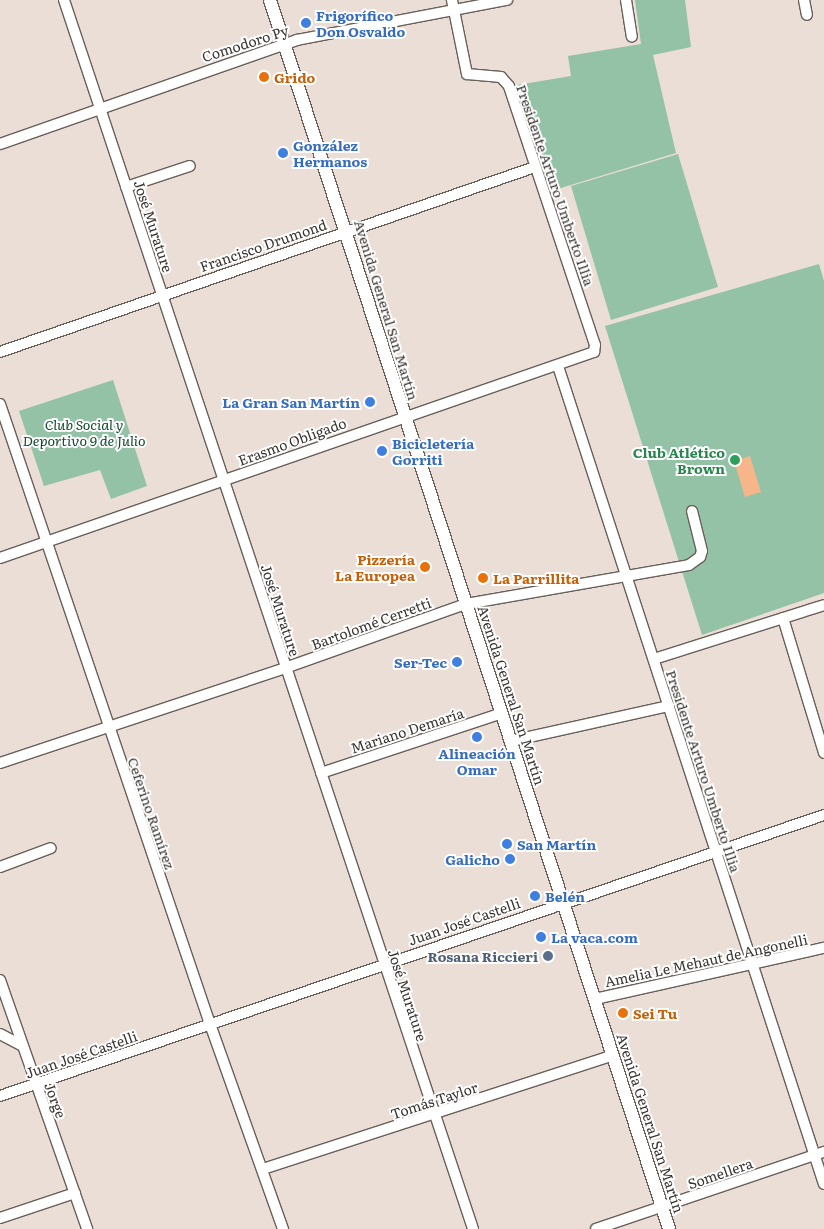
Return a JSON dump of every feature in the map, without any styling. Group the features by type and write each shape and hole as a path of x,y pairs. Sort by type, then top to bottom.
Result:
{"main road":[{"name":"Avenida General San Martín","path":"270,0 347,230 404,416 564,902 669,1229"}],"street":[{"name":"José Murature","path":"64,0 225,480 285,668 472,1229"},
{"name":"Presidente Arturo Umberto Illia","path":"452,0 464,67 467,74 501,77 506,81 595,345 594,352"},
{"name":"Comodoro Py","path":"0,144 100,106 284,44 507,0"},
{"path":"626,0 632,38"},
{"path":"804,0 807,15"},
{"path":"126,187 190,166"},
{"name":"Francisco Drumond","path":"0,352 347,230 535,167"},
{"name":"Erasmo Obligado","path":"0,558 404,416 558,366 594,352"},
{"name":"Presidente Arturo Umberto Illia","path":"558,366 752,964 819,1153 824,1184"},
{"name":"Ceferino Ramírez","path":"0,404 45,542 210,1024 283,1229"},
{"name":"Bartolomé Cerretti","path":"0,763 285,668 466,604 674,569 695,562 702,550 692,511"},
{"path":"654,659 824,605"},
{"path":"783,618 824,753"},
{"path":"511,741 669,706"},
{"name":"Mariano Demaría","path":"320,773 502,712"},
{"name":"Juan José Castelli","path":"0,1096 383,963 824,815"},
{"path":"0,867 52,848"},
{"name":"Amelia Le Mehaut de Angonelli","path":"595,998 824,948"},
{"name":"Jorge","path":"0,980 88,1229"},
{"path":"0,1034 23,1046"},
{"name":"Tomás Taylor","path":"263,1169 613,1055"},
{"name":"Somellera","path":"596,1229 819,1153"},
{"path":"0,1218 75,1193"}],"green space":[{"path":"635,0 685,0 691,47 653,55 676,153 551,191 517,85 571,76 568,56 641,44"},
{"path":"678,154 718,287 611,320 571,186"},
{"name":"Club Atlético Brown","path":"819,264 824,281 824,593 702,635 605,326"},
{"name":"Club Social y Deportivo 9 de Julio","path":"113,380 147,486 111,499 100,470 44,486 19,411"}],"building":[{"path":"750,456 761,492 745,497 734,461"}],"place":[{"name":"Frigorífico Don Osvaldo","path":"306,23"},
{"name":"Grido","path":"264,77"},
{"name":"González Hermanos","path":"283,153"},
{"name":"La Gran San Martín","path":"370,402"},
{"name":"Bicicletería Gorriti","path":"382,451"},
{"name":"Club Atlético Brown","path":"735,460"},
{"name":"Pizzería La Europea","path":"425,567"},
{"name":"La Parrillita","path":"483,578"},
{"name":"Ser-Tec","path":"457,662"},
{"name":"Alineación Omar","path":"477,737"},
{"name":"San Martín","path":"507,844"},
{"name":"Galicho","path":"510,859"},
{"name":"Belén","path":"535,896"},
{"name":"La vaca.com","path":"541,937"},
{"name":"Rosana Riccieri","path":"548,956"},
{"name":"Sei Tu","path":"623,1013"}]}
